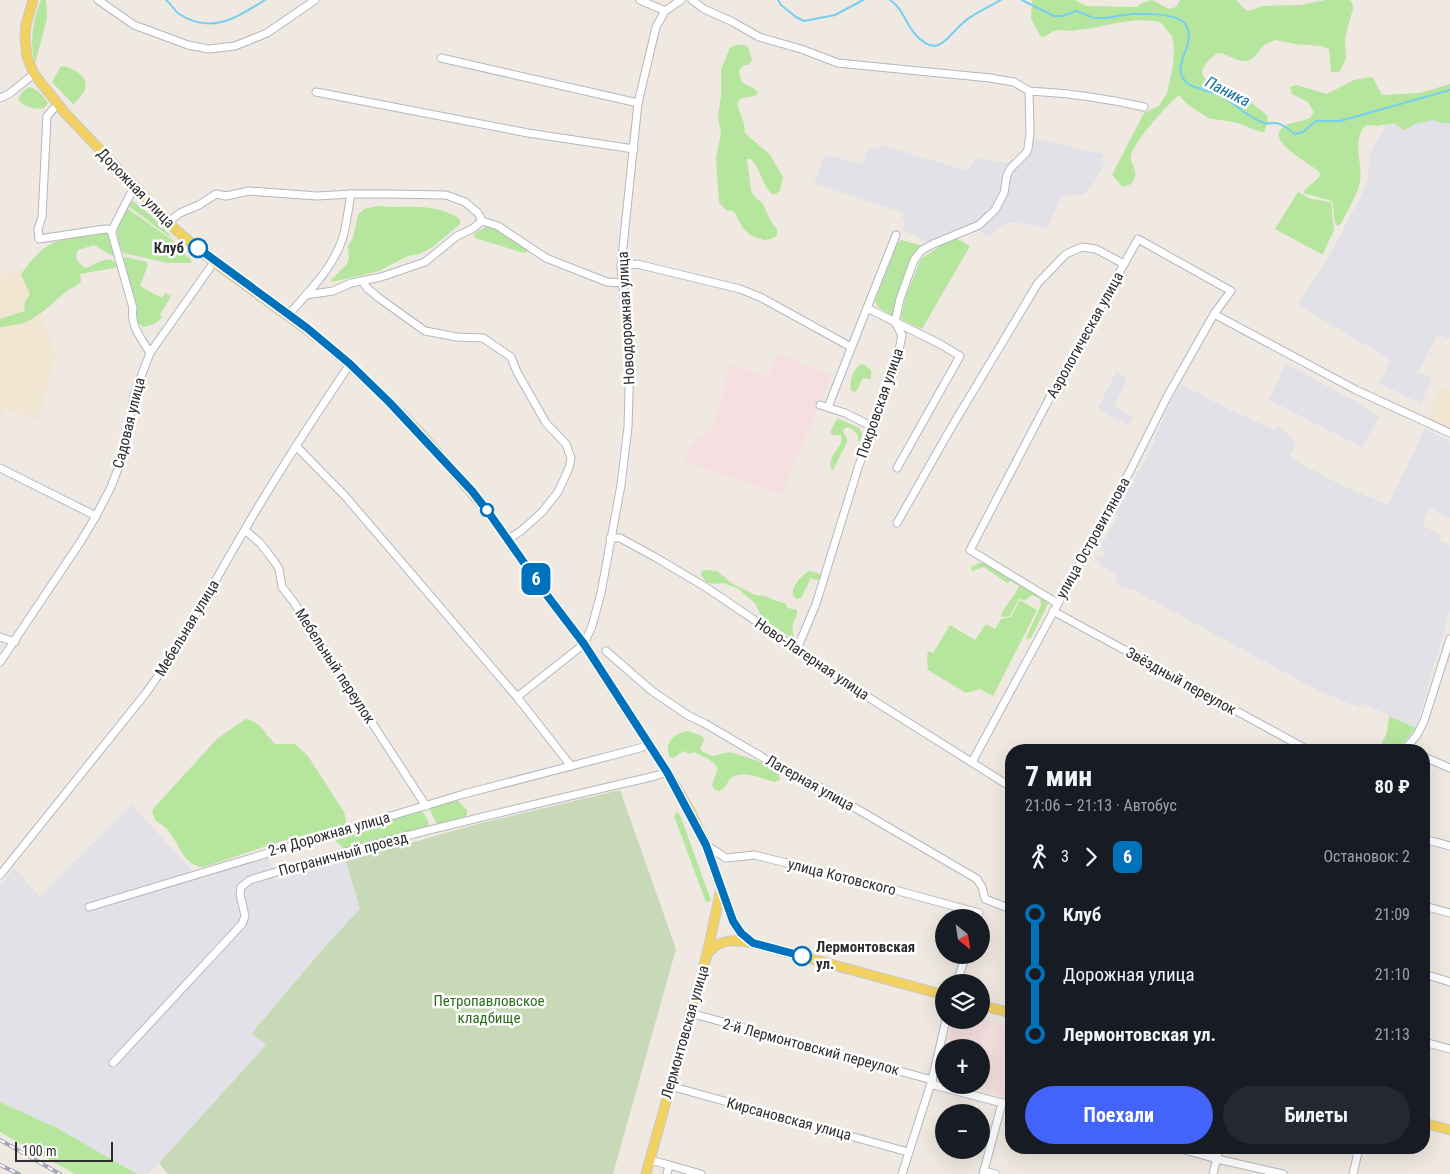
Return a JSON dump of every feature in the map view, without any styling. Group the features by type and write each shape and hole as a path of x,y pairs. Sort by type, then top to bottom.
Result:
{"main road":[{"name":"Дорожная улица","path":"34,0 26,24 25,51 28,63 34,74 58,104 168,222 214,262 288,315 350,364 390,403 453,470 489,513 584,644 667,772 706,845 733,921 741,933 753,943"},
{"name":"Лермонтовская улица","path":"646,1174 707,954 721,889"},
{"path":"707,954 712,947 726,941 740,940 935,993"},
{"path":"990,1007 1005,1011"},
{"path":"1430,1125 1450,1130"}],"street":[{"path":"98,0 134,25 188,45 209,49 235,46 267,33 315,0"},
{"path":"640,0 665,11 681,0"},
{"path":"692,0 704,9 733,22 759,37 801,49 838,63 990,78 1014,82 1029,91 1072,93 1144,107"},
{"name":"Новодорожная улица","path":"584,644 592,626 601,593 610,538 622,485 630,399 628,326 621,266 638,103 656,27 665,11"},
{"path":"441,58 638,103"},
{"path":"0,98 9,94 34,74"},
{"name":"Покровская улица","path":"797,649 824,581 858,468 896,366 902,335 895,322 900,299 918,254 933,244 979,225 995,210 1004,193 1010,169 1028,149 1030,132 1029,91"},
{"path":"316,92 528,134 634,149"},
{"path":"58,104 47,116 42,217 38,229 39,239 112,230"},
{"path":"134,187 112,230 133,308 131,318 133,325 150,353"},
{"path":"168,222 180,213 199,205 216,194 226,196 255,192 317,196 351,194 446,196 465,202 478,213 482,221 498,226 546,258 607,282 622,284"},
{"path":"288,315 328,268 338,249 345,230 351,194"},
{"path":"306,295 333,291 351,283 364,282 430,260 457,236 472,229 482,221"},
{"path":"873,427 846,413 824,406 851,347 896,235"},
{"name":"Аэрологическая улица","path":"1057,603 970,550 1138,239 1231,291 1214,314"},
{"path":"898,523 950,428 1038,283 1066,254 1082,247 1096,249 1124,264"},
{"name":"Садовая улица","path":"0,662 15,642 96,516 111,487 119,466 125,446 134,395 150,353 214,262"},
{"path":"621,266 637,264 740,289 760,296 851,347"},
{"path":"364,282 367,288 379,298 424,330 458,337 483,338 510,357 546,423 566,444 571,458 569,468 558,492 542,512 521,531 508,539"},
{"path":"867,308 960,356 897,468"},
{"path":"1214,314 1356,390 1450,434"},
{"name":"улица Островитянова","path":"972,762 1131,469 1167,397 1214,314"},
{"name":"Мебельная улица","path":"0,875 146,693 166,665 244,530 350,364"},
{"path":"296,446 345,496 517,697 570,766"},
{"path":"0,468 96,516"},
{"name":"Мебельный переулок","path":"244,530 260,543 274,561 279,569 282,587 426,806"},
{"name":"Ново-Лагерная улица","path":"610,538 620,538 675,568 871,699 1005,783"},
{"name":"Звёздный переулок","path":"1053,611 1297,744"},
{"path":"0,637 15,642"},
{"path":"1410,744 1424,721 1448,652 1450,639"},
{"path":"517,697 584,644"},
{"name":"Лагерная улица","path":"606,651 652,691 689,716 704,722 786,771 816,785 977,879 982,887 985,899"},
{"name":"2-я Дорожная улица","path":"89,907 464,794 640,748 649,744"},
{"path":"1430,760 1450,768"},
{"name":"Пограничный проезд","path":"113,1063 242,924 245,916 240,894 241,887 250,880 435,829 667,772"},
{"path":"1430,841 1450,846"},
{"name":"улица Котовского","path":"706,845 726,858 755,855 874,884 959,909"},
{"path":"981,909 985,899 1005,907"},
{"path":"1430,908 1450,913"},
{"path":"1430,976 1450,982"},
{"name":"2-й Лермонтовский переулок","path":"690,1013 932,1080 934,1084 1002,1103"},
{"path":"902,1174 932,1080 944,1029"},
{"path":"1430,1044 1450,1049"},
{"name":"Кирсановская улица","path":"670,1086 908,1152"},
{"path":"995,1174 983,1172 1002,1103"},
{"path":"1199,1154 1283,1174"},
{"path":"1213,1174 1218,1154"},
{"path":"1352,1174 1357,1154"},
{"path":"650,1160 701,1174"},
{"path":"667,1174 669,1165"}],"shaded area":[{"path":"1450,117 1450,336 1449,339 1438,334 1418,372 1432,378 1421,404 1379,383 1391,360 1298,305 1337,242 1368,182 1369,156 1387,122"},
{"path":"1027,137 1103,154 1101,160 1105,164 1094,183 1084,194 1062,196 1047,228 1020,223 1008,223 996,228 990,237 969,227 931,243 902,230 906,221 902,219 903,213 814,184 825,155 863,164 867,151 883,145 967,171 975,158 1006,163 1022,154"},
{"path":"29,267 55,359 38,421 5,408 0,418 0,275"},
{"path":"777,354 832,375 781,495 684,461 688,448 713,428 730,364 768,377"},
{"path":"1286,363 1380,416 1362,447 1269,400"},
{"path":"1116,372 1127,378 1114,407 1133,417 1128,425 1098,409"},
{"path":"1181,384 1228,409 1275,430 1277,426 1286,431 1296,445 1289,457 1337,483 1388,505 1425,429 1450,441 1450,518 1430,508 1422,525 1442,536 1440,541 1450,545 1450,610 1416,728 1362,703 1360,708 1317,690 1132,589 1124,588 1117,584 1116,574 1099,565 1100,562 1094,557 1096,554 1102,557 1106,551 1100,547 1118,517 1115,514 1155,442 1155,436 1165,416 1164,413"},
{"path":"1439,387 1450,391 1450,428 1430,419"},
{"path":"131,804 200,879 267,856 276,880 346,861 360,909 325,945 253,1032 266,1045 149,1174 137,1174 57,1128 0,1102 0,886 14,868 40,897"},
{"path":"990,1022 1005,1026 1005,1096 990,1092 990,1039 949,1039 952,1029 990,1029"}],"green space":[{"path":"41,0 46,0 47,19 35,63 32,47 33,31"},
{"path":"1032,0 1075,0 1087,6 1137,7 1142,3 1152,0 1169,9 1176,7 1180,0 1237,0 1248,11 1263,6 1301,5 1326,0 1349,0 1352,2 1353,9 1345,37 1346,59 1339,72 1331,72 1329,49 1321,46 1276,40 1260,49 1252,59 1245,61 1240,61 1220,53 1216,54 1205,65 1202,71 1203,77 1215,85 1243,96 1267,115 1268,122 1264,132 1238,123 1208,118 1187,104 1179,95 1153,122 1136,145 1131,156 1135,171 1134,179 1131,184 1123,187 1112,175 1144,113 1159,106 1167,93 1173,66 1174,45 1172,36 1160,22 1139,20 1072,31 1058,30 1044,37 1040,36 1031,18"},
{"path":"736,45 748,47 752,60 749,65 744,65 739,70 740,76 744,83 758,92 755,96 740,99 737,104 745,133 770,155 783,177 780,191 774,195 767,188 751,159 747,159 751,191 763,204 770,220 777,229 777,236 771,239 764,240 750,235 742,227 735,213 726,210 719,202 716,158 721,133 718,118 721,95 721,69 730,48"},
{"path":"61,66 71,68 80,74 85,82 84,92 73,104 52,82"},
{"path":"1373,78 1382,95 1420,93 1450,84 1450,123 1434,120 1414,124 1404,130 1394,123 1378,126 1366,125 1359,138 1358,145 1361,175 1359,187 1342,222 1338,226 1335,223 1332,201 1303,193 1318,178 1320,173 1286,147 1279,135 1284,126 1310,118 1314,112 1308,102 1292,94 1290,87 1296,85 1327,94 1354,80"},
{"path":"29,87 38,91 48,103 44,108 30,107 18,100 22,92"},
{"path":"1298,192 1311,199 1331,202 1334,230 1323,254 1275,229"},
{"path":"133,201 154,218 174,240 128,206"},
{"path":"378,206 437,209 457,217 460,220 460,224 434,246 420,254 408,256 379,271 332,282 331,280 346,265 349,259 348,246 353,238 358,215 364,209"},
{"path":"127,208 182,247 186,256 191,259 191,263 168,263 123,253 117,235 120,220"},
{"path":"488,226 497,229 528,251 524,253 475,238 475,233"},
{"path":"107,233 114,252 113,256 94,245 78,250 77,258 85,268 110,260 114,261 117,265 114,268 80,274 81,281 78,284 36,316 24,323 0,327 0,319 25,311 24,304 30,294 21,275 40,251 55,242"},
{"path":"952,238 956,238 970,246 922,329 901,319 905,298 921,259"},
{"path":"901,240 923,246 893,316 878,307 875,301 897,244"},
{"path":"126,257 147,262 148,264 140,286 162,298 165,293 171,296 160,314 162,317 151,325 143,327 137,322 132,290 121,260"},
{"path":"861,364 871,370 871,379 863,378 857,390 855,392 851,391 852,376"},
{"path":"837,419 859,428 862,433 860,442 858,441 858,435 854,431 848,427 844,429 843,432 847,442 833,470 831,469 832,458 842,439 841,435 833,435 830,432"},
{"path":"979,563 985,563 1044,599 1048,604 1031,638 1026,638 1041,605 1040,599 1032,595 1025,600 1019,599 1010,616 1001,616 1019,586 1011,581 1007,583 984,567 972,571 971,567"},
{"path":"702,571 717,571 733,584 755,595 765,596 785,603 788,608 797,610 792,627 793,639 762,618 755,603 737,588 723,583 714,584 706,582 701,575"},
{"path":"809,571 818,573 821,576 820,579 811,578 801,598 797,599 793,596 795,585"},
{"path":"1020,600 1037,610 993,696 980,689 966,693 928,670 928,651 933,653 950,625 975,640 986,624 995,629 1001,619 1011,617"},
{"path":"1389,716 1416,728 1402,744 1381,744 1387,733"},
{"path":"247,719 260,726 275,744 295,744 308,756 344,812 346,821 344,825 338,827 282,841 204,867 197,866 186,858 170,833 156,820 152,810 217,739"},
{"path":"688,731 702,736 704,740 700,749 703,752 713,756 730,752 773,766 779,773 780,780 774,782 752,775 740,774 730,779 721,790 714,789 712,785 718,768 710,760 694,752 690,754 683,751 670,758 668,747 671,740 678,734"},
{"name":"Петропавловское кладбище","path":"620,790 676,949 613,1174 168,1174 159,1163 266,1045 252,1033 326,945 360,909 346,861 474,825"},
{"path":"457,800 467,810 465,817 437,824 430,810 431,808"},
{"path":"422,811 428,820 428,827 344,849 332,837"},
{"path":"677,812 680,815 711,900 708,902 706,902 674,816"},
{"path":"0,1102 57,1128 137,1174 75,1174 0,1132"}],"waterway":[{"name":"Паника","path":"166,0 179,14 202,23 224,21 265,0"},
{"name":"Паника","path":"778,0 781,5 804,21 835,15 863,0"},
{"name":"Паника","path":"890,0 901,11 915,34 923,42 936,46 947,39 968,19 1001,0"},
{"name":"Паника","path":"1022,0 1054,16 1063,16 1076,11 1094,18 1148,14 1167,16 1182,21 1189,33 1187,48 1181,62 1182,76 1187,83 1225,98 1258,121 1281,124 1295,134 1303,132 1316,121 1340,121 1450,90"}],"railway":[{"path":"0,1140 60,1174"},
{"path":"0,1165 19,1174"}],"bus line":[{"name":"6","path":"198,248 214,262 307,328 350,364 390,403 472,491 584,644 678,789 706,845 733,921 741,933 753,943 802,956"}],"place":[{"name":"Клуб","path":"198,248"},
{"name":"Лермонтовская ул.","path":"802,956"}]}
